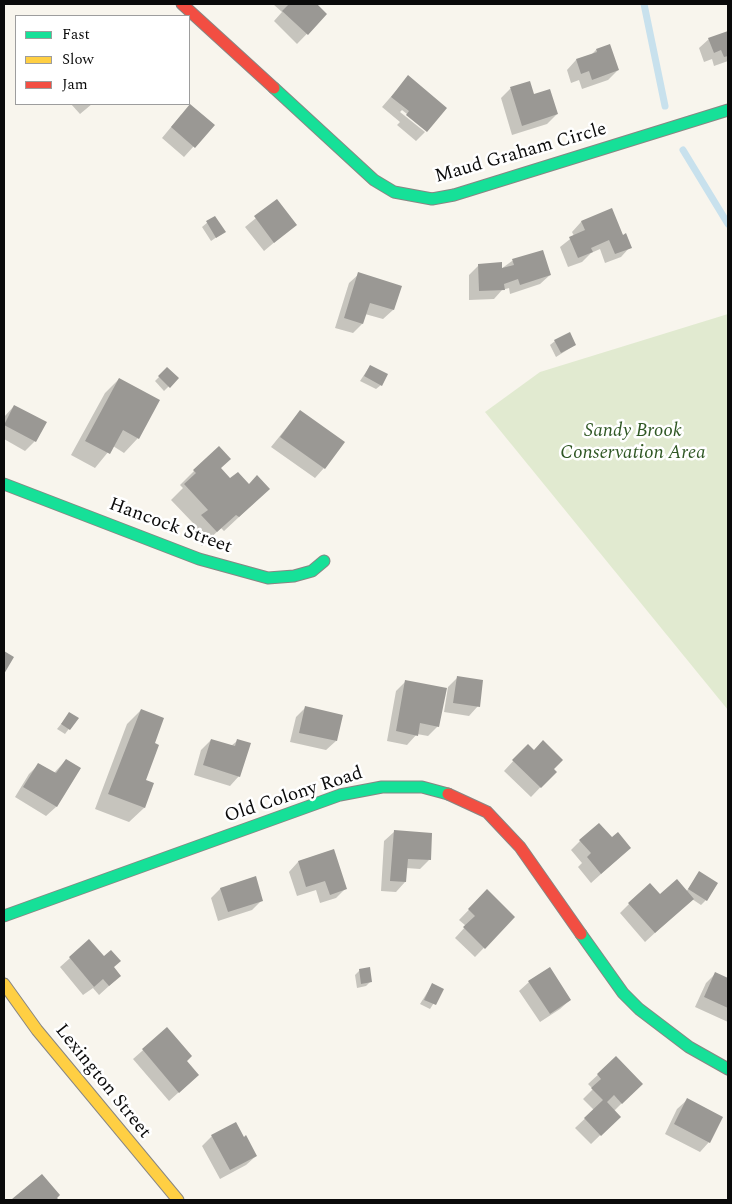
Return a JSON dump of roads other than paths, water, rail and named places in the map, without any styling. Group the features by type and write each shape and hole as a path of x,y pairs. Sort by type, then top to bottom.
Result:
{"street":[{"name":"Maud Graham Circle","path":"182,4 374,180 394,192 408,196 432,199 454,195 728,110"},
{"name":"Hancock Street","path":"4,484 200,559 268,578 303,574 312,571 324,561"},
{"name":"Old Colony Road","path":"4,916 340,796 360,790 382,787 422,787 454,795 486,812 520,847 628,998 639,1009 689,1047 728,1069"},
{"name":"Lexington Street","path":"4,984 37,1030 178,1200"}],"waterway":[{"path":"644,4 665,106"},
{"path":"683,150 728,224"}],"park label":[{"name":"Sandy Brook Conservation Area","path":"633,443"}]}
